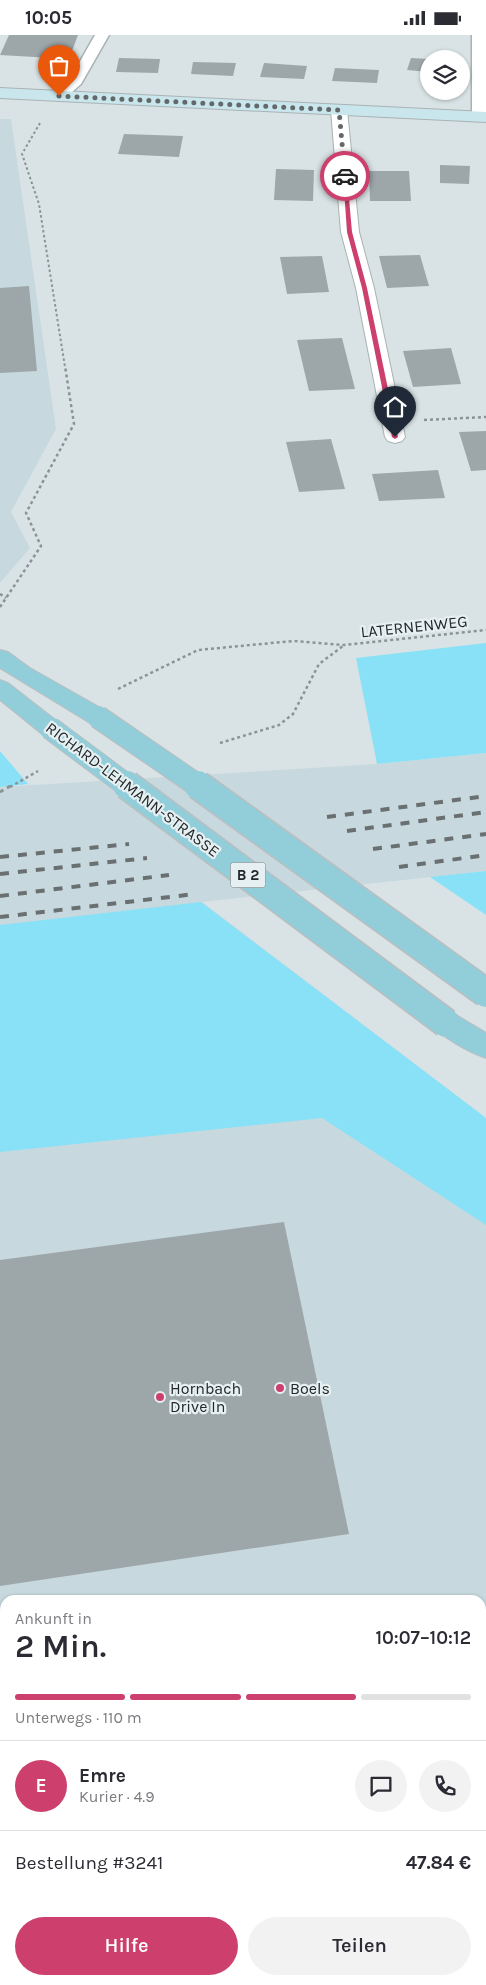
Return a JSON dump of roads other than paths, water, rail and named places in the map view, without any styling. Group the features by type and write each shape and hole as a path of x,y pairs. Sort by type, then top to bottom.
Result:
{"main road":[{"path":"0,93 482,117"},
{"name":"RICHARD-LEHMANN-STRASSE","path":"0,657 150,751 486,993"},
{"name":"RICHARD-LEHMANN-STRASSE","path":"0,688 50,728 446,1023 486,1047"}],"street":[{"path":"339,110 350,232 365,288 394,429"}],"lane":[{"path":"59,96 76,81 102,35"},
{"path":"480,35 478,37 482,117"}],"railway":[{"path":"327,817 486,796"},
{"path":"347,831 486,812"},
{"path":"373,849 486,834"},
{"path":"0,857 129,844"},
{"path":"399,867 486,855"},
{"path":"0,874 147,858"},
{"path":"0,896 169,875"},
{"path":"0,917 195,894"}],"place":[{"name":"Boels","path":"280,1388"},
{"name":"Hornbach Drive In","path":"160,1397"}]}
